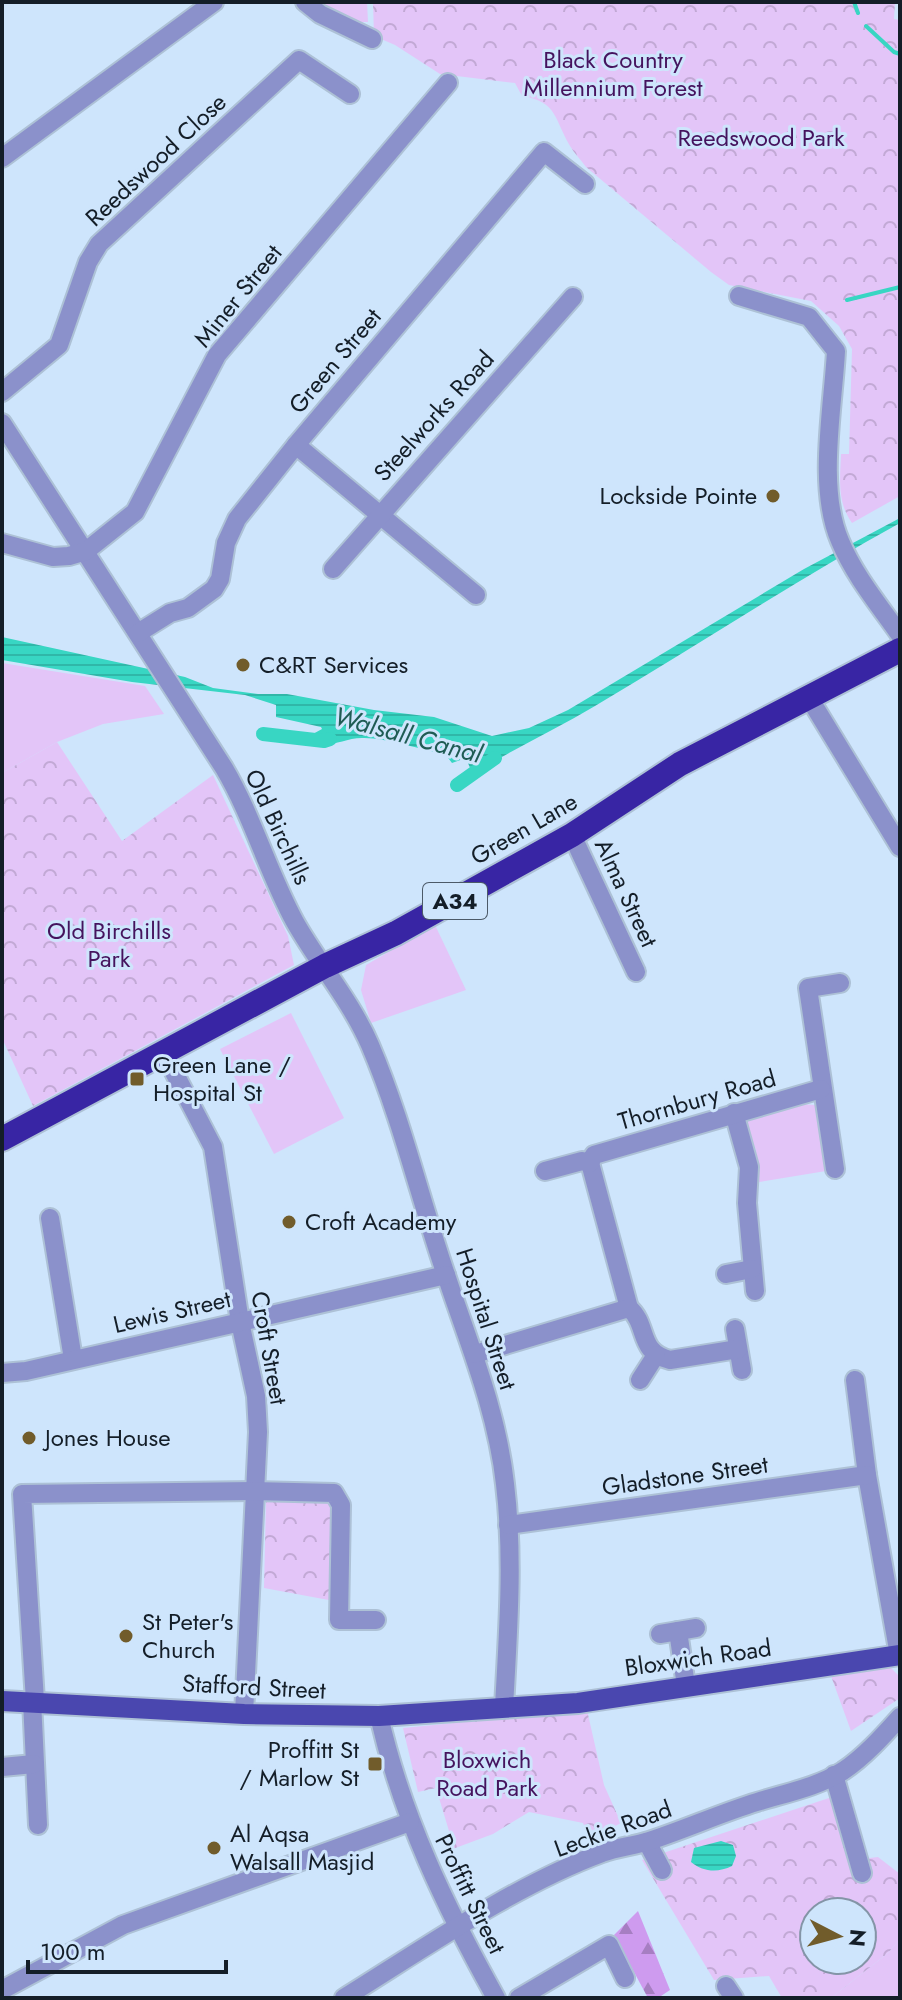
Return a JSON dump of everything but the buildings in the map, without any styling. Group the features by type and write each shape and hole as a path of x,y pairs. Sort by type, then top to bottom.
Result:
{"highway":[{"name":"Green Lane","path":"2,1139 325,966 396,933 572,835 680,764 900,650"}],"main road":[{"name":"Bloxwich Road","path":"504,1707 578,1703 899,1655"},
{"name":"Stafford Street","path":"2,1701 244,1714 379,1716 504,1707"}],"street":[{"path":"305,2 320,14 372,39"},
{"path":"2,158 201,5"},
{"name":"Reedswood Close","path":"2,392 59,345 88,262 99,244 299,60 350,94"},
{"name":"Miner Street","path":"86,551 135,512 217,355 448,83"},
{"name":"Green Street","path":"138,633 170,613 188,608 214,589 220,579 226,543 237,519 544,152 585,184"},
{"path":"739,296 809,317 836,351 829,491 832,518 850,563 900,635"},
{"name":"Steelworks Road","path":"333,569 573,297"},
{"path":"2,423 138,633"},
{"path":"296,445 476,595"},
{"path":"2,543 53,557 86,551"},
{"name":"Old Birchills","path":"138,633 232,782 295,922 325,966"},
{"path":"808,696 900,847"},
{"name":"Alma Street","path":"572,835 636,972"},
{"name":"Hospital Street","path":"325,966 370,1044 404,1138 446,1275 475,1354 501,1454 508,1525 509,1616 504,1707"},
{"path":"835,1169 808,988 840,983"},
{"name":"Croft Street","path":"163,1051 213,1147 240,1322 256,1396 258,1432 244,1714"},
{"name":"Thornbury Road","path":"545,1171 582,1161 590,1163 594,1155 821,1089"},
{"path":"734,1113 749,1167 747,1203 755,1291"},
{"path":"590,1163 629,1308 635,1313 650,1350 670,1360 738,1349"},
{"path":"50,1218 73,1359"},
{"path":"726,1274 752,1269"},
{"name":"Lewis Street","path":"2,1373 26,1371 446,1275"},
{"path":"475,1354 629,1308"},
{"path":"735,1329 742,1370"},
{"path":"640,1380 656,1355"},
{"path":"855,1380 867,1475 899,1655"},
{"name":"Gladstone Street","path":"508,1525 867,1475"},
{"path":"38,1825 22,1494 330,1491 339,1497 339,1620 376,1620"},
{"path":"678,1631 686,1686"},
{"name":"Proffitt Street","path":"379,1716 391,1767 410,1822 457,1929 496,1998"},
{"name":"Leckie Road","path":"344,1998 457,1929 604,1852 647,1842 754,1802 809,1786 844,1770 900,1717"},
{"path":"2,1767 34,1764"},
{"path":"834,1775 862,1873"},
{"path":"9,1998 2,1990 123,1925 410,1822"},
{"path":"647,1842 662,1870"},
{"path":"519,1998 609,1945 625,1978"}],"green space":[{"path":"314,2 367,2 368,22 349,22"},
{"name":"Reedswood Park","path":"373,2 895,2 894,19 900,20 900,496 852,523 844,507 840,490 841,454 849,454 852,349 839,326 811,301 729,285 586,167 572,149 549,107 522,96 515,83 440,74 395,45 374,36"},
{"path":"2,663 145,686 164,714 103,724 57,742 2,773"},
{"name":"Old Birchills Park","path":"57,742 122,841 213,775 288,936 294,965 33,1106 2,1038 2,773"},
{"path":"435,925 466,990 371,1023 361,990 366,965"},
{"path":"291,1013 344,1118 274,1154 220,1049"},
{"path":"800,1104 815,1105 826,1171 759,1182 756,1150 745,1121"},
{"path":"269,1496 338,1502 334,1601 264,1588 266,1501"},
{"path":"889,1666 900,1677 900,1698 851,1731 831,1676"},
{"name":"Bloxwich Road Park","path":"587,1710 604,1785 621,1823 589,1840 583,1823 529,1812 493,1834 450,1850 447,1848 443,1838 449,1831 436,1788 418,1792 403,1728"},
{"path":"835,1796 861,1859 878,1857 900,1874 900,1939 878,1961 878,1896 798,1896 798,1976 859,1976 831,1998 782,1998 769,1976 714,1980 642,1860"},
{"path":"638,1911 670,1990 658,1998 648,1998 614,1935"},
{"path":"900,1939 900,1998 831,1998 859,1976 878,1976 878,1961"}],"water":[{"name":"Walsall Canal","path":"900,518 900,523 457,785 472,773 466,758 452,763 445,754 371,738 318,744 311,742 311,735 321,727 276,717 276,705 245,695 132,682 2,660 2,637 185,677 213,688 287,694 434,717 492,736 529,728 568,710 804,569"},
{"path":"721,1841 733,1845 736,1856 732,1866 711,1870 691,1862 694,1848"}],"waterway":[{"path":"854,2 858,13"},
{"path":"866,26 900,54"},
{"path":"847,300 900,287"},
{"name":"Walsall Canal","path":"263,734 324,741 330,739"},
{"name":"Walsall Canal","path":"457,785 495,758"}],"place":[{"name":"Lockside Pointe","path":"773,496"},
{"name":"C&RT Services","path":"243,665"},
{"name":"Green Lane / Hospital St","path":"137,1079"},
{"name":"Croft Academy","path":"289,1222"},
{"name":"Jones House","path":"29,1438"},
{"name":"St Peter's Church","path":"126,1636"},
{"name":"Proffitt St / Marlow St","path":"375,1764"},
{"name":"Al Aqsa Walsall Masjid","path":"214,1848"}],"park label":[{"name":"Black Country Millennium Forest","path":"613,74"}]}
